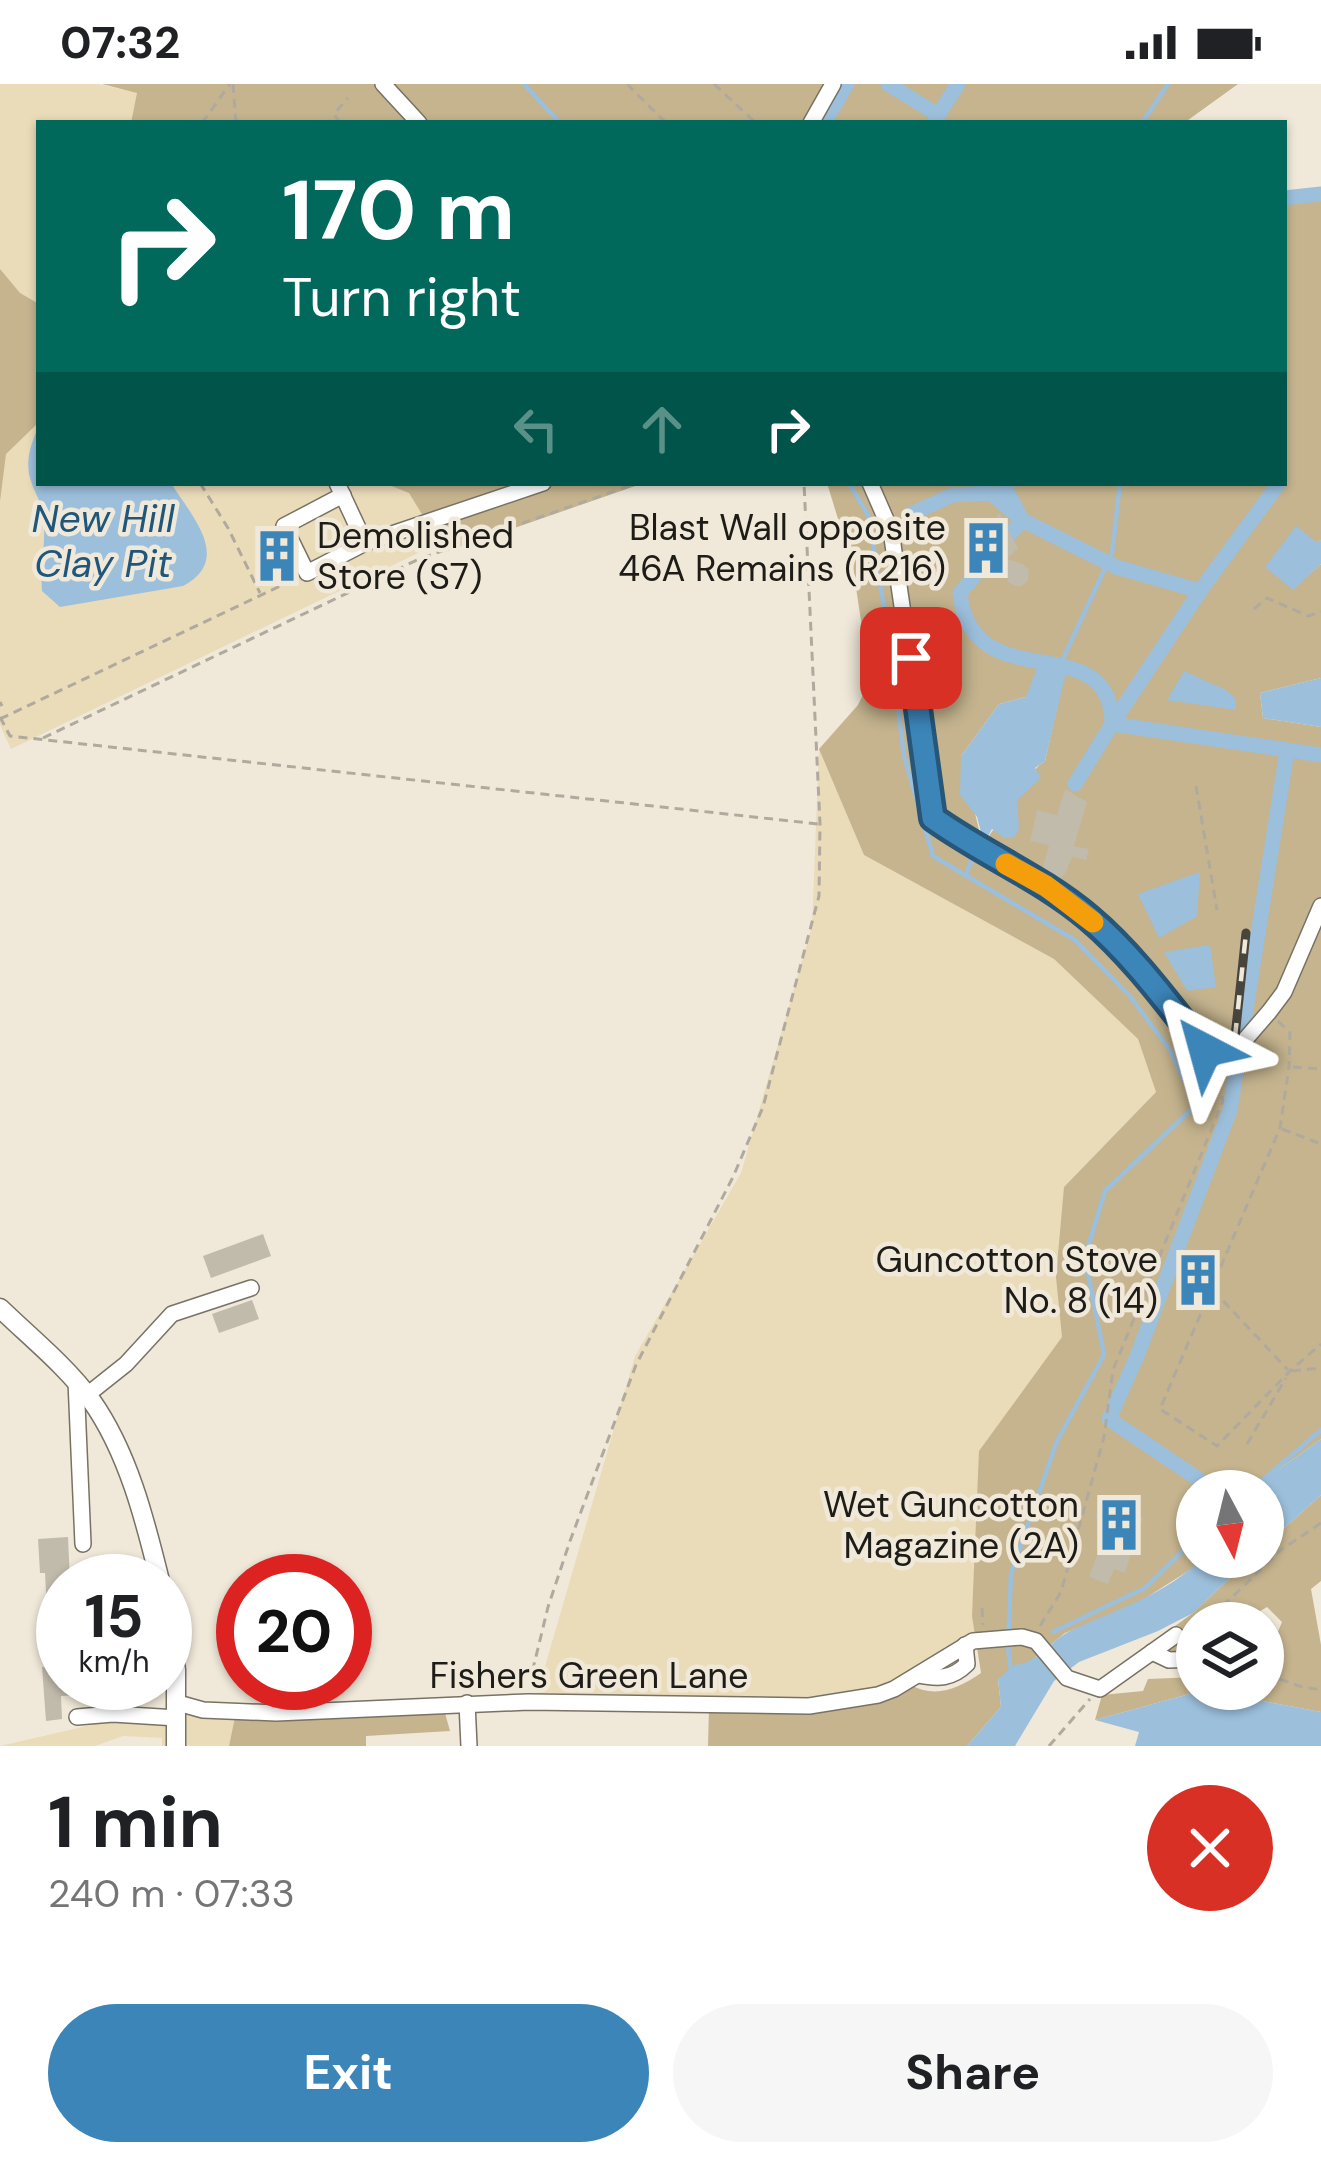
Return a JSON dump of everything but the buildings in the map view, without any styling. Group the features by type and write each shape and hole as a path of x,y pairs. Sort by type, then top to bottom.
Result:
{"main road":[{"path":"0,1308 82,1388 108,1426 152,1554"},
{"path":"176,1746 177,1710"}],"street":[{"path":"383,84 416,120"},
{"path":"813,120 833,84"},
{"path":"365,543 340,489 284,526 308,573 365,543 534,486"},
{"path":"871,486 891,530 933,818 1046,886 1090,919 1136,965 1205,1050 1239,1043 1268,1012 1284,992 1321,906"},
{"path":"83,1544 82,1388 125,1364 172,1314 251,1288"},
{"path":"978,1641 1036,1640 1065,1675 1100,1689 1176,1635"},
{"name":"Fishers Green Lane","path":"192,1710 244,1713 532,1702 809,1706 878,1695 978,1641"},
{"path":"1152,1652 1163,1659 1176,1659"},
{"path":"467,1703 470,1746"},
{"name":"Fishers Green Lane","path":"77,1717 177,1710"}],"path":[{"path":"204,120 231,84"},
{"path":"231,84 236,120"},
{"path":"627,84 663,120"},
{"path":"714,84 753,120"},
{"path":"338,120 334,114 348,98"},
{"path":"202,486 260,595"},
{"path":"41,738 419,559 629,486"},
{"path":"532,1702 531,1677 548,1607 636,1365 734,1177 763,1106 819,896 820,824 804,486"},
{"path":"308,573 0,718 10,736 820,824"},
{"path":"1254,609 1267,598 1308,616 1321,612"},
{"path":"1196,786 1217,910"},
{"path":"1268,1012 1290,1033 1280,1129 1160,1409 1217,1446 1321,1344"},
{"path":"1039,1628 1061,1592 1104,1437 1113,1370 1223,1102 1213,1049"},
{"path":"1289,1067 1321,1070"},
{"path":"1280,1129 1321,1144"},
{"path":"1211,1288 1290,1371"},
{"path":"1290,1371 1320,1368"},
{"path":"1247,1444 1290,1371"},
{"path":"1224,1602 1321,1522"},
{"path":"978,1641 982,1608"},
{"path":"1284,1681 1321,1690"},
{"path":"1049,1746 1100,1689"}],"shaded area":[{"path":"0,84 98,84 138,93 132,120 36,120 36,486 392,486 409,492 439,543 11,749 0,725"},
{"path":"102,84 1238,84 1188,120 132,120 137,93"},
{"path":"1321,191 1321,540 1293,589 1321,564 1321,678 1260,693 1263,718 1321,727 1321,1439 1278,1470 1176,1470 1177,1578 1136,1604 1065,1633 1027,1664 998,1679 1001,1707 967,1746 708,1746 709,1707 812,1714 879,1703 911,1685 947,1690 981,1673 972,1616 979,1451 1062,1337 1056,1277 1064,1187 1156,1092 1138,1039 1054,959 864,855 819,749 858,705 870,680 853,568 828,486 1287,486 1287,205","holes":["1065,672 1045,761 983,846 961,756 999,704 1026,697"]},
{"path":"0,269 20,293 36,302 36,425 6,454 0,501"},
{"path":"392,486 635,486 445,552 409,493"},
{"path":"819,749 864,855 1054,959 1138,1039 1156,1092 1064,1187 1066,1337 976,1635 878,1690 839,1696 555,1698 537,1694 635,1356 741,1173 812,926"},
{"path":"1321,1495 1321,1581 1311,1589 1321,1645 1321,1712 1284,1705 1284,1602 1205,1602 1230,1578 1284,1578 1284,1528"},
{"path":"1176,1625 1176,1661 1173,1663 1157,1639"},
{"path":"1176,1678 1176,1698 1095,1720 1102,1695 1143,1691 1148,1679"},
{"path":"441,1699 450,1731 366,1736 366,1746 229,1746 236,1712 372,1710 372,1703"},
{"path":"192,1706 236,1712 229,1746 162,1746 162,1738 123,1736 95,1746 0,1746 156,1710 192,1710"}],"water":[{"name":"New Hill Clay Pit","path":"36,434 36,486 173,486 204,537 207,551 198,575 183,586 60,607 42,591 43,512 28,469"},
{"path":"1296,526 1316,542 1321,540 1321,564 1293,590 1265,567"},
{"path":"1039,662 1066,672 1045,761 1035,768 1041,778 1017,800 1019,829 1014,837 1004,838 992,829 982,847 976,843 981,832 977,817 960,795 961,756 999,704 1026,697"},
{"path":"1184,671 1226,690 1236,699 1236,710 1167,700"},
{"path":"1321,678 1321,727 1263,718 1260,693"},
{"path":"1200,872 1197,916 1159,938 1138,894"},
{"path":"1210,945 1216,987 1187,991 1164,952"},
{"path":"1321,1439 1321,1495 1284,1528 1284,1470 1278,1470"},
{"path":"1177,1578 1230,1578 1205,1602 1176,1602 1176,1622 1079,1662 1054,1681 1015,1746 967,1746 1001,1707 998,1679 1014,1665 1030,1661 1070,1631"},
{"path":"1176,1698 1176,1710 1284,1710 1284,1705 1321,1712 1321,1746 1135,1746 1139,1732 1095,1720"}],"waterway":[{"path":"524,84 557,120"},
{"path":"826,120 847,84"},
{"path":"888,84 938,115"},
{"path":"935,120 958,84"},
{"path":"1144,120 1168,84"},
{"path":"1287,198 1321,194"},
{"path":"851,486 868,515 904,756 933,856 1075,940 1129,995 1170,1050 1196,1105 1105,1191 1085,1257 1104,1355 1057,1441 1011,1574 1011,1671"},
{"path":"909,515 952,495 991,493 1022,520 1005,486"},
{"path":"1056,674 1112,553 1120,486"},
{"path":"1114,721 1277,486"},
{"path":"1112,724 1106,694 1090,677 988,645 970,626 960,593 1022,520 1116,567 1200,591"},
{"path":"1075,784 1112,724 1321,755"},
{"path":"1185,1470 1109,1419 1230,1110 1287,751"},
{"path":"965,876 977,848"},
{"path":"1274,1470 1321,1430"},
{"path":"1053,1632 1145,1588 1176,1558"}],"railway":[{"path":"1235,1037 1246,933"}],"slow traffic":[{"path":"1006,864 1046,886 1093,922"}],"place":[{"name":"Blast Wall opposite 46A Remains (R216)","path":"986,548"},
{"name":"Demolished Store (S7)","path":"277,556"},
{"name":"Guncotton Stove No. 8 (14)","path":"1198,1280"},
{"name":"Wet Guncotton Magazine (2A)","path":"1119,1525"}],"route":[{"path":"911,658 933,818 1046,886 1090,919 1136,965 1205,1050"}]}
